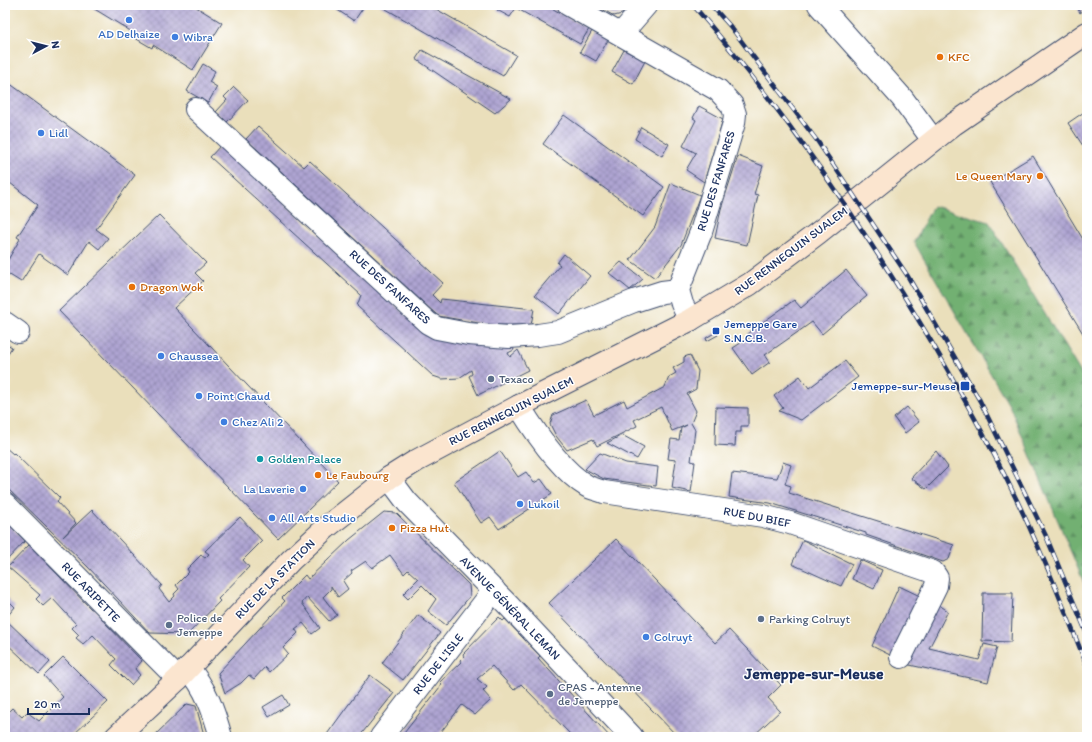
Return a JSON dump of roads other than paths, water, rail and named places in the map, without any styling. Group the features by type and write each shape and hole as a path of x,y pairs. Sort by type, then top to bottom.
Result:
{"street":[{"name":"RUE DES FANFARES","path":"196,108 428,323 437,328 468,334 509,337 551,333 576,326 634,301 662,292 678,290 719,176 734,124 735,114 726,98 718,90 569,5"},
{"path":"621,34 646,5"},
{"path":"819,5 902,98 933,140"},
{"name":"RUE RENNEQUIN SUALEM","path":"389,478 416,461 519,406 690,320 762,275 818,233 933,140 1087,33"},
{"path":"678,290 682,304 690,320"},
{"name":"RUE DU BIEF","path":"519,406 542,442 574,476 587,486 604,492 763,516 790,523 933,572 937,578 936,586 901,656"},
{"name":"AVENUE GÉNÉRAL LEMAN","path":"389,478 407,502 494,590 632,737"},
{"name":"RUE DE LA STATION","path":"116,737 183,674 291,560 328,526 389,478"},
{"name":"RUE ARIPETTE","path":"5,504 183,674 199,680 205,692 221,737"},
{"name":"RUE DE L'ISLE","path":"381,737 494,590"}],"railway":[{"path":"693,5 726,44 820,167 877,253 931,341 999,464 1049,571 1087,666"},
{"path":"711,5 730,26 818,142 907,275 980,401 1046,536 1087,634"}],"place":[{"name":"AD Delhaize","path":"129,20"},
{"name":"Wibra","path":"175,37"},
{"name":"KFC","path":"940,57"},
{"name":"Lidl","path":"41,133"},
{"name":"Le Queen Mary","path":"1040,176"},
{"name":"Dragon Wok","path":"132,287"},
{"name":"Jemeppe Gare S.N.C.B.","path":"716,331"},
{"name":"Chaussea","path":"161,356"},
{"name":"Texaco","path":"491,379"},
{"name":"Jemeppe-sur-Meuse","path":"965,386"},
{"name":"Point Chaud","path":"199,396"},
{"name":"Chez Ali 2","path":"224,422"},
{"name":"Golden Palace","path":"260,459"},
{"name":"Le Faubourg","path":"318,475"},
{"name":"La Laverie","path":"303,489"},
{"name":"Lukoil","path":"520,504"},
{"name":"All Arts Studio","path":"272,518"},
{"name":"Pizza Hut","path":"392,528"},
{"name":"Parking Colruyt","path":"761,619"},
{"name":"Police de Jemeppe","path":"169,625"},
{"name":"Colruyt","path":"646,637"},
{"name":"CPAS - Antenne de Jemeppe","path":"550,694"}],"district":[{"name":"Jemeppe-sur-Meuse","path":"814,673"}]}
